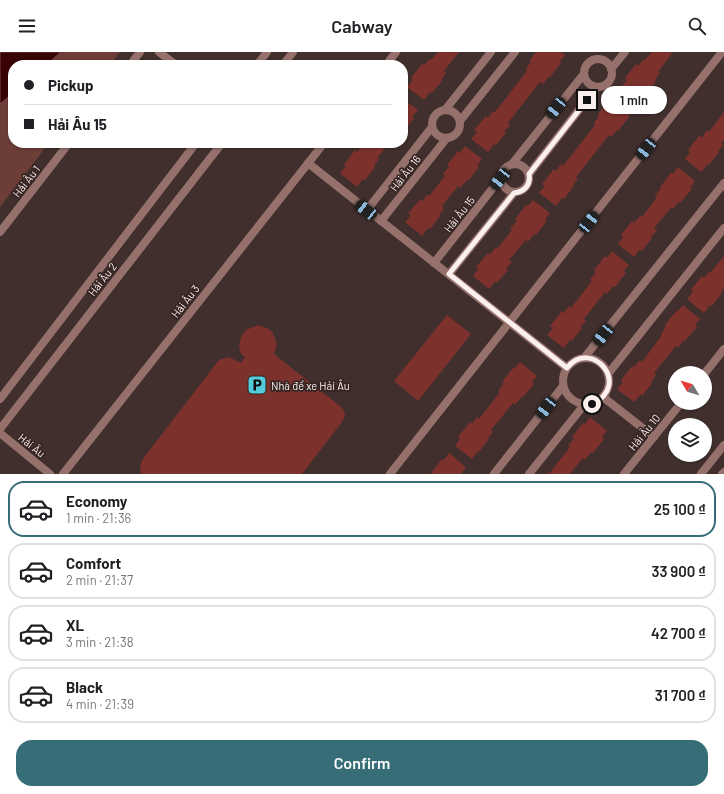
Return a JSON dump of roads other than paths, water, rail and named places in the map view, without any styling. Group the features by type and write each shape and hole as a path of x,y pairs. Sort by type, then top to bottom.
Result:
{"street":[{"path":"134,60 140,52"},
{"path":"159,52 169,60"},
{"path":"261,60 267,52"},
{"path":"287,60 293,52"},
{"path":"390,60 396,52"},
{"name":"Hải Âu 16","path":"366,210 432,127 435,115 438,112 445,110 491,52"},
{"name":"Hải Âu 16","path":"381,221 446,139 458,133 460,129 460,121 515,52"},
{"path":"583,75 589,85 596,88 606,86 611,78 611,69 625,52"},
{"path":"390,474 722,52"},
{"name":"Hải Âu 15","path":"434,263 500,179 505,168 512,164 583,75 586,64 598,55 611,69"},
{"path":"529,174 596,88"},
{"path":"445,110 455,112 460,121"},
{"path":"432,127 435,134 446,139"},
{"name":"Hải Âu 1","path":"0,232 65,148"},
{"name":"Hải Âu 2","path":"0,399 192,148"},
{"name":"Hải Âu 2","path":"0,429 218,148"},
{"name":"Hải Âu 3","path":"63,474 320,148"},
{"path":"308,163 567,368"},
{"path":"449,274 514,193 523,190 526,187 530,178 529,174 524,167 512,164"},
{"path":"500,179 504,188 514,193"},
{"path":"584,358 724,183"},
{"path":"608,374 724,228"},
{"path":"711,366 724,349"},
{"path":"584,358 599,362 605,367 609,381 608,389 599,401 584,405 571,399 566,393 563,386 563,378 567,368 577,360 584,358"},
{"path":"494,474 563,386"},
{"path":"603,397 654,437"},
{"path":"529,474 584,405"},
{"name":"Hải Âu 10","path":"624,474 675,410"},
{"name":"Hải Âu","path":"0,433 50,474"},
{"path":"701,474 724,445"}],"place":[{"name":"Nhà để xe Hải Âu","path":"257,385"}]}
